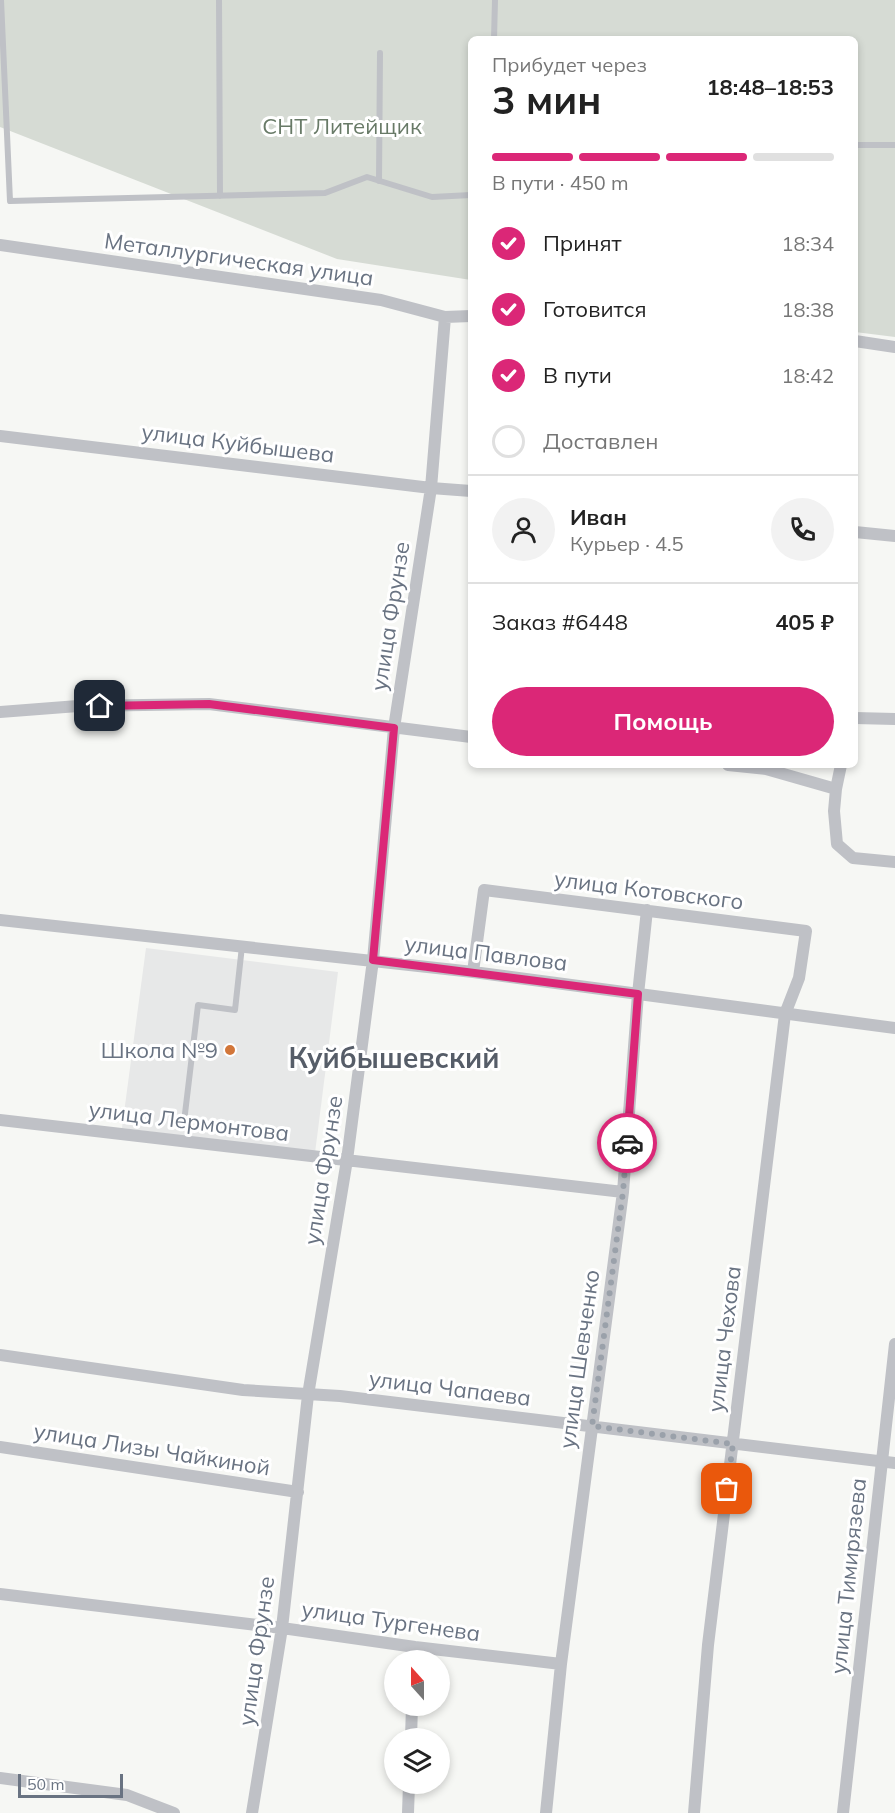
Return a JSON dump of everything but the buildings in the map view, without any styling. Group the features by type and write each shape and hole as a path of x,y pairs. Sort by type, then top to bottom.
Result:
{"street":[{"name":"Металлургическая улица","path":"0,245 381,300 445,317 468,316"},
{"name":"улица Фрунзе","path":"252,1813 282,1628 309,1395 347,1160 373,960 394,728 431,488 445,317"},
{"path":"858,341 895,347"},
{"name":"улица Куйбышева","path":"0,436 431,488 468,490"},
{"path":"858,532 895,536"},
{"path":"0,712 78,706 209,704 468,736"},
{"path":"858,718 895,719"},
{"path":"756,768 836,789"},
{"path":"840,768 834,811 837,844 853,858 895,862"},
{"name":"улица Котовского","path":"473,972 484,890 647,910 806,932 800,978 785,1014"},
{"name":"улица Шевченко","path":"546,1813 561,1664 623,1192 638,994 647,910"},
{"name":"улица Павлова","path":"0,920 473,972 895,1028"},
{"name":"улица Чехова","path":"694,1813 708,1645 785,1014"},
{"name":"улица Лермонтова","path":"0,1120 623,1192"},
{"name":"улица Тимирязева","path":"843,1813 895,1344"},
{"name":"улица Чапаева","path":"0,1355 243,1390 340,1396 895,1463"},
{"name":"улица Лизы Чайкиной","path":"0,1447 298,1492"},
{"name":"улица Тургенева","path":"0,1594 561,1664"},
{"path":"0,1778 128,1795 174,1813"},
{"path":"408,1813 409,1794"}],"lane":[{"path":"1,0 10,201 325,193 367,177 432,197 468,195"},
{"path":"219,0 220,196"},
{"path":"494,36 495,0"},
{"path":"379,181 380,53"},
{"path":"858,145 895,145"},
{"path":"184,1122 198,1005 235,1010 242,946"}],"shaded area":[{"name":"Школа №9","path":"146,948 338,972 315,1153 122,1128"}],"green space":[{"name":"СНТ Литейщик","path":"0,0 895,0 895,337 858,332 858,36 468,36 468,280 337,259 0,127"}],"way so far":[{"path":"627,1143 623,1192 592,1426 733,1444 727,1489"}],"place":[{"name":"Школа №9","path":"230,1050"}],"district":[{"name":"Куйбышевский","path":"394,1057"}],"route":[{"path":"100,706 209,704 394,728 373,960 638,994 627,1143"}]}
